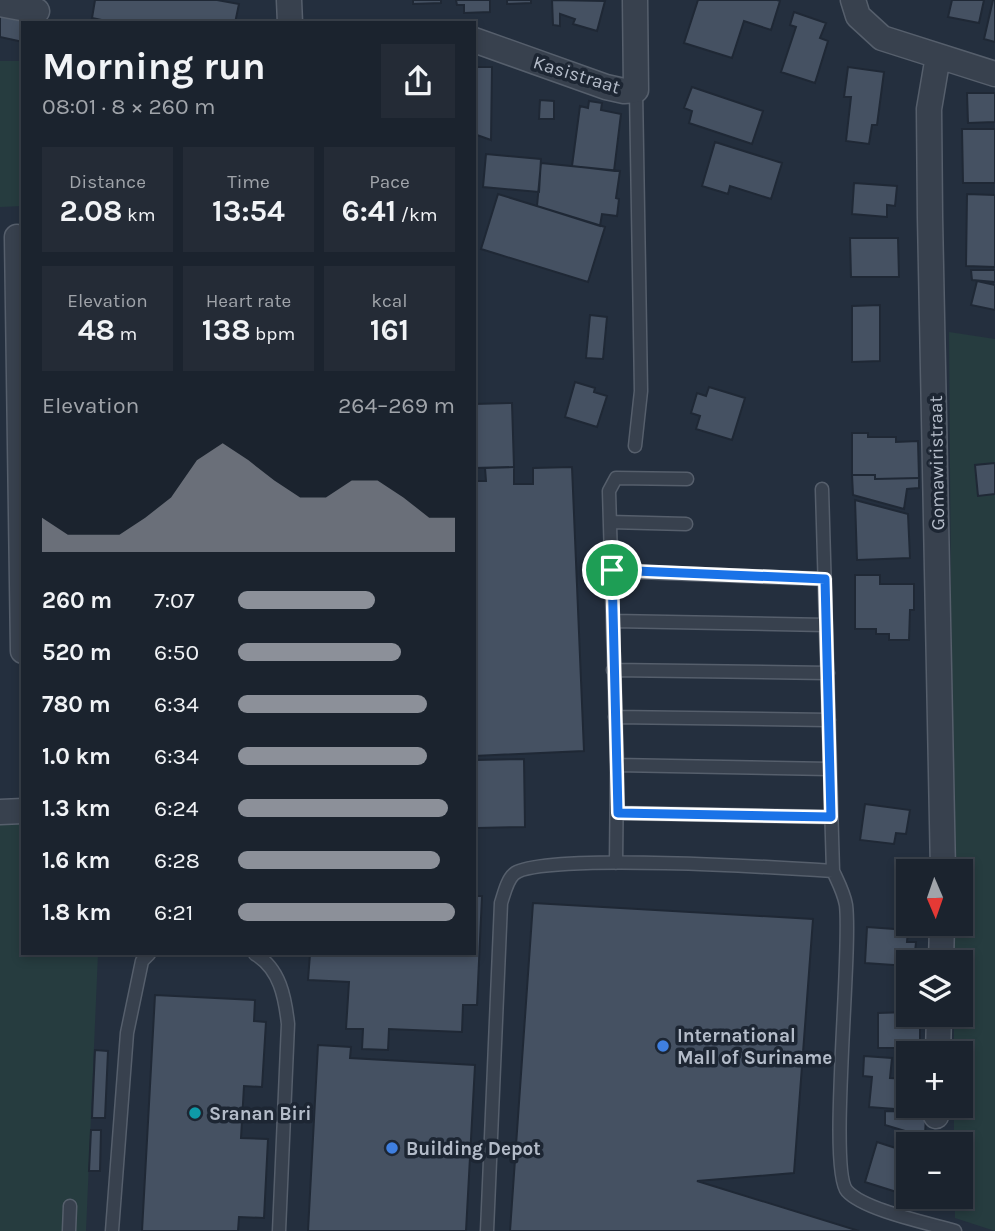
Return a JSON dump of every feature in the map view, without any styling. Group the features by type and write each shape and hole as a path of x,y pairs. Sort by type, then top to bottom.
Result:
{"street":[{"path":"289,0 290,21"},
{"name":"Kasistraat","path":"476,41 606,87 624,91 636,90 635,0"},
{"path":"853,0 858,16 882,38 995,74"},
{"path":"0,4 37,10"},
{"name":"Gomawiristraat","path":"938,56 929,109 943,859"},
{"path":"13,237 21,568"},
{"path":"0,812 21,811"}],"lane":[{"path":"635,446 641,391 636,90"},
{"path":"616,863 618,813 609,491 616,478 687,479"},
{"path":"822,489 833,871 846,902 848,935 838,1127 840,1169 844,1189 860,1202 955,1231"},
{"path":"610,522 686,524"},
{"path":"612,570 825,579"},
{"path":"613,621 826,625"},
{"path":"613,670 828,673"},
{"path":"615,717 829,720"},
{"path":"617,765 830,769"},
{"path":"618,813 831,817"},
{"path":"487,1231 501,903 514,874 530,866 616,863 833,871"},
{"path":"112,1231 127,1033 142,961 148,955"},
{"path":"257,955 274,970 286,999 288,1024 279,1231"},
{"path":"69,1206 69,1231"}],"green space":[{"path":"0,61 21,61 21,206 0,207"},
{"path":"949,332 995,339 995,1231 955,1218 955,1209 973,1209 973,1132 954,1132 954,1118 973,1118 973,1041 954,1041 954,1027 973,1027 973,950 953,950 953,936 973,936 973,859 953,859"},
{"path":"0,823 21,823 21,955 98,955 86,1231 0,1231"}],"building":[{"path":"95,0 217,0 239,4 235,21 106,21 92,18"},
{"path":"413,0 441,0 441,3 413,4"},
{"path":"456,0 490,0 490,12 464,13 464,5 457,5"},
{"path":"507,0 531,0 531,3 507,4"},
{"path":"552,0 605,1 597,31 573,24 575,19 560,14 560,26 553,25"},
{"path":"698,0 780,1 771,30 744,21 732,58 684,43"},
{"path":"952,0 984,0 979,23 948,17"},
{"path":"995,0 995,42 984,39"},
{"path":"0,10 29,21 21,21 21,42 0,37"},
{"path":"794,12 826,23 820,38 828,41 815,83 781,72 796,27 790,25"},
{"path":"476,67 492,67 491,140 476,135"},
{"path":"848,67 884,72 877,125 872,125 869,144 846,141 851,97 844,97"},
{"path":"692,87 763,111 752,144 689,123 692,111 684,108"},
{"path":"967,93 995,93 995,122 968,123"},
{"path":"540,100 554,101 554,119 539,119"},
{"path":"589,101 602,103 601,110 621,114 614,171 572,166 580,106 588,108"},
{"path":"962,129 995,129 995,183 963,183"},
{"path":"715,142 782,163 771,199 730,186 728,194 702,186"},
{"path":"486,154 541,159 539,192 483,187"},
{"path":"541,163 620,171 616,198 619,199 617,216 602,214 600,226 537,206"},
{"path":"854,183 897,186 895,206 887,205 887,217 852,214"},
{"path":"498,194 605,227 588,282 481,249"},
{"path":"967,194 995,195 995,267 966,266"},
{"path":"850,238 898,238 899,277 851,277"},
{"path":"971,270 995,270 995,282 972,280"},
{"path":"977,281 995,285 995,310 971,305"},
{"path":"880,305 880,361 852,362 852,306"},
{"path":"590,315 607,317 603,359 586,358"},
{"path":"575,382 595,388 594,392 607,396 597,427 565,417"},
{"path":"709,387 745,398 732,440 696,429 700,416 691,413 697,393 706,396"},
{"path":"512,403 514,467 476,468 476,404"},
{"path":"852,433 868,433 868,437 896,437 896,442 918,441 919,478 875,479 875,475 852,475"},
{"path":"995,463 995,494 978,496 975,465"},
{"path":"514,467 514,484 533,484 533,468 572,467 584,751 476,756 476,481 486,481 485,468"},
{"path":"852,475 875,475 875,479 919,478 919,488 907,489 904,509 853,495"},
{"path":"855,500 908,514 910,558 857,560"},
{"path":"855,575 880,575 880,584 914,584 914,610 910,610 909,640 889,640 889,634 876,634 876,629 855,629"},
{"path":"524,759 525,827 477,828 476,760"},
{"path":"865,804 910,810 906,834 896,833 894,844 860,840"},
{"path":"476,896 482,896 477,1005 463,1005 462,1032 389,1029 388,1050 362,1049 363,1029 346,1029 349,982 308,980 310,955 476,955"},
{"name":"International Mall of Suriname","path":"533,903 813,919 794,1173 697,1181 859,1231 510,1231"},
{"path":"867,927 896,929 896,936 908,936 907,942 916,942 915,950 896,950 896,965 865,963"},
{"name":"Sranan Biri","path":"155,995 255,1000 254,1021 266,1022 262,1087 244,1086 241,1138 268,1139 264,1218 239,1217 238,1231 142,1231"},
{"path":"896,1012 896,1027 920,1027 920,1041 896,1041 896,1048 878,1048 878,1013"},
{"name":"Building Depot","path":"318,1045 351,1047 350,1058 475,1065 466,1231 308,1231"},
{"path":"95,1050 108,1051 105,1118 92,1118"},
{"path":"864,1056 892,1058 890,1078 896,1078 896,1109 869,1107 872,1077 863,1076"},
{"path":"885,1111 896,1111 896,1118 926,1118 925,1132 908,1132 885,1125"},
{"path":"91,1130 101,1130 100,1171 89,1171"},
{"path":"877,1142 896,1148 896,1192 865,1182"}],"place":[{"name":"International Mall of Suriname","path":"663,1046"},
{"name":"Sranan Biri","path":"195,1113"},
{"name":"Building Depot","path":"392,1148"}],"route":[{"path":"612,570 825,579 831,817 618,813 612,570"}]}
